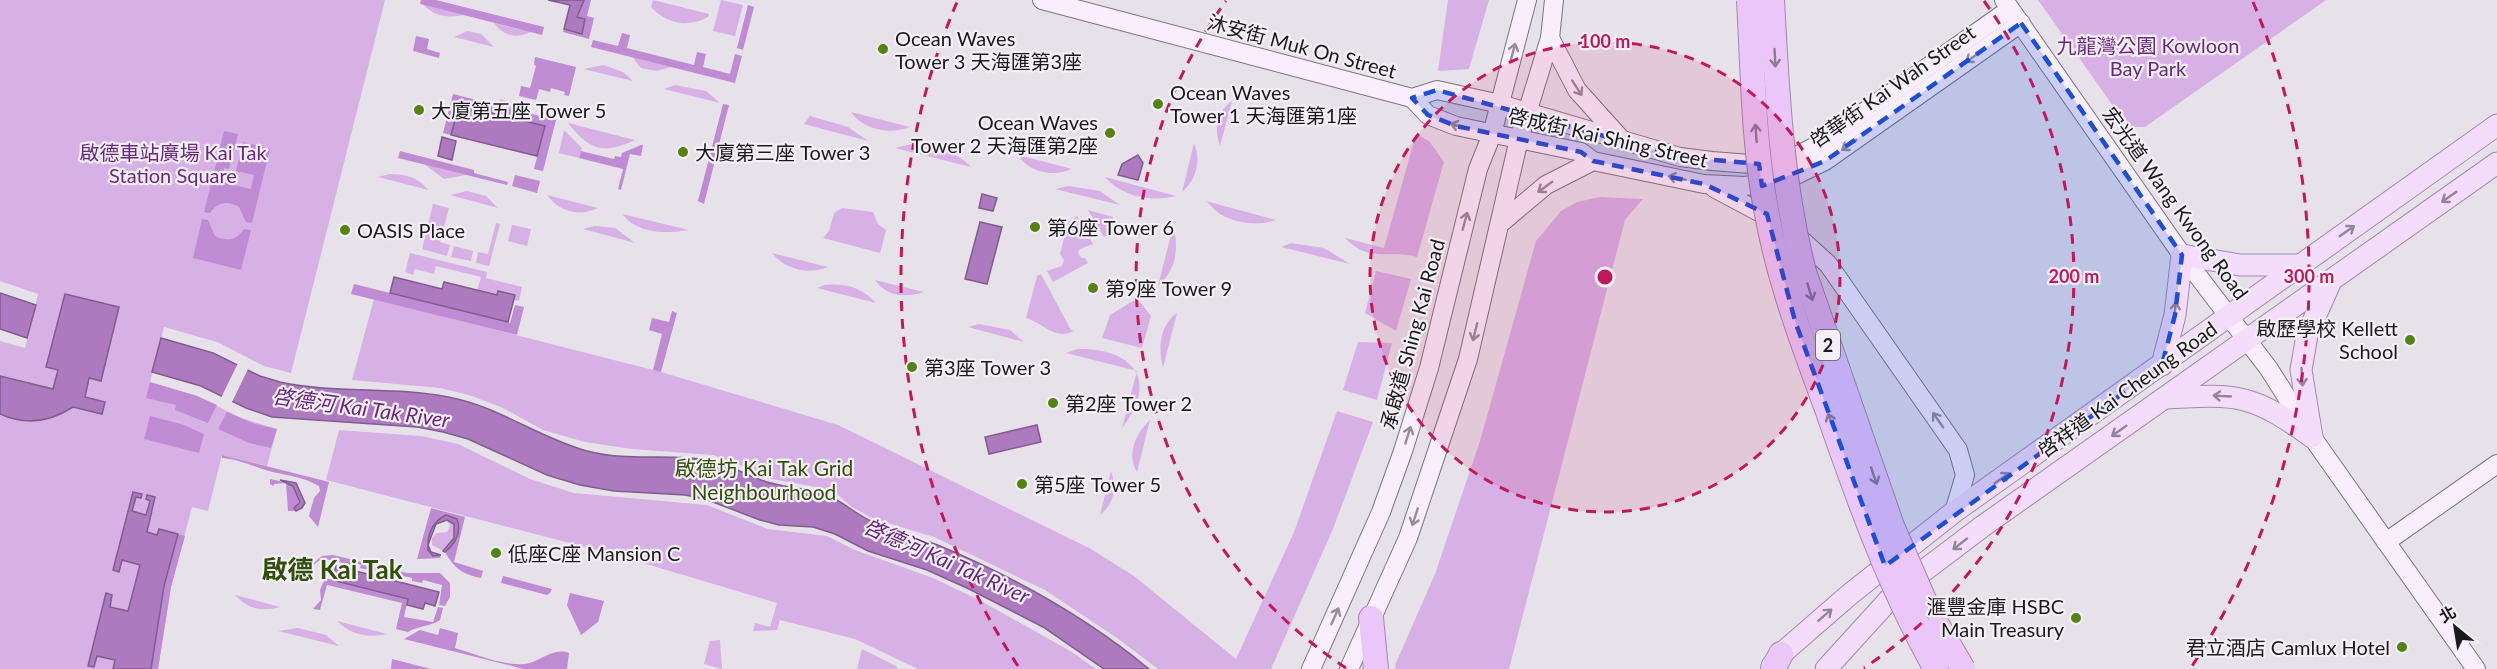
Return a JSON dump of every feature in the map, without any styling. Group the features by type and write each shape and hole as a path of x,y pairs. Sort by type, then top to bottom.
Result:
{"highway":[{"name":"2","path":"1749,0 1760,170 1766,210 1784,285 1871,536 1898,598 1936,669"},
{"name":"2","path":"1772,0 1782,159 1793,228 1804,272 1892,525 1915,582 1963,669"},
{"path":"1371,618 1376,669"}],"main road":[{"name":"沐安街 Muk On Street","path":"1042,0 1412,98 1428,115 1456,126 1492,134"},
{"name":"承啟道 Shing Kai Road","path":"1311,669 1381,512 1403,451 1429,368 1478,168 1492,134 1527,0"},
{"path":"1349,669 1408,538 1468,359 1527,111 1550,38 1554,0"},
{"name":"啓華街 Kai Wah Street","path":"1785,171 1825,161 2011,11"},
{"name":"宏光道 Wang Kwong Road","path":"2011,11 2182,255 2272,374 2312,437 2476,669"},
{"path":"1550,38 1577,90 1623,141"},
{"name":"沐安街 Muk On Street","path":"1412,98 1437,90 1500,104"},
{"name":"啓成街 Kai Shing Street","path":"1500,104 1527,111 1548,120 1680,156 1763,165 1785,171"},
{"name":"啓祥道 Kai Cheung Road","path":"1774,664 1849,595 1954,512 2497,125"},
{"name":"啓成街 Kai Shing Street","path":"1492,134 1581,152 1593,161 1704,184 1745,186 1785,171"},
{"path":"1502,222 1546,185 1593,161"},
{"name":"啓祥道 Kai Cheung Road","path":"1826,669 1897,591 1983,526 2497,163"},
{"path":"1704,184 1774,218 1828,264 1958,450 1965,475 1954,512"},
{"path":"2162,365 2175,315 2182,255 2240,265 2299,265"},
{"path":"2312,437 2301,370 2307,335 2331,282"},
{"path":"2166,398 2222,395 2250,400 2277,412 2312,437"},
{"path":"2386,542 2497,464"}],"highlighted area":[{"path":"2021,23 2182,255 2175,315 2162,365 1885,566 1795,321 1767,214 1704,184 1593,161 1581,152 1456,126 1428,115 1412,98 1437,90 1680,157 1759,164 1762,186 1825,161"}],"green space":[{"name":"啟德車站廣場 Kai Tak Station Square","path":"0,0 385,0 291,373 264,366 217,342 164,327 150,382 197,396 241,418 277,429 267,466 222,455 208,511 192,507 171,587 158,669 0,669 0,341 25,348 38,294 0,281"},
{"path":"653,0 709,14 708,17 692,22 671,21 651,7"},
{"path":"721,0 743,5 735,36 713,31"},
{"path":"1448,0 1489,0 1469,69 1438,71"},
{"name":"九龍灣公園 Kowloon Bay Park","path":"2038,0 2326,0 2145,127 2128,127"},
{"path":"424,5 464,15 442,16 432,12"},
{"path":"494,23 531,32 510,35 501,31"},
{"path":"467,31 481,34 494,47 454,37"},
{"path":"632,57 671,67 657,71 641,68"},
{"path":"604,65 623,72 633,81 583,69"},
{"path":"675,85 706,91 720,103 664,89"},
{"path":"500,99 527,106 525,112 498,106"},
{"path":"1232,101 1220,146 1217,133 1218,121"},
{"path":"851,112 910,127 894,131 877,129 862,123"},
{"path":"810,116 848,127 868,141 804,124"},
{"path":"568,123 635,140 614,147 597,147 583,139"},
{"path":"564,130 582,148 579,158 559,153"},
{"path":"1416,134 1429,141 1444,162 1417,257 1363,251 1345,238 1384,248"},
{"path":"1194,143 1197,156 1196,169 1191,181 1182,192"},
{"path":"912,144 944,150 965,161 971,167 895,148"},
{"path":"1018,155 1072,169 1057,173 1042,172 1028,166"},
{"path":"424,164 466,175 444,179"},
{"path":"390,174 411,177 428,190 378,177"},
{"path":"1105,177 1176,196 1147,198 1138,196 1120,189"},
{"path":"1069,186 1100,191 1120,205 1055,189"},
{"path":"467,191 486,196 498,208 450,195"},
{"path":"547,195 598,208 584,212 570,211 552,201"},
{"path":"1600,197 1643,199 1625,220 1509,669 1396,669 1395,665 1435,574 1480,441 1536,241 1561,211 1577,202"},
{"path":"1206,201 1276,220 1255,223 1240,222 1220,214"},
{"path":"433,204 449,208 440,242 450,245 447,256 422,249"},
{"path":"842,208 873,212 878,224 886,230 880,253 823,238 829,231 834,213"},
{"path":"1088,210 1113,217 1112,233 1104,237"},
{"path":"622,214 689,230 652,231 628,221"},
{"path":"1077,216 1093,244 1078,252 1081,258 1085,258 1088,263 1053,282 1047,271 1062,266 1064,260 1060,254 1068,222"},
{"path":"496,223 500,224 489,266 476,263 478,252 488,254"},
{"path":"512,225 531,229 527,246 508,241"},
{"path":"595,226 615,228 635,243 583,229"},
{"path":"1173,227 1176,251 1172,267 1158,286"},
{"path":"1291,243 1324,248 1350,264 1281,247"},
{"path":"454,246 473,251 471,261 451,257"},
{"path":"410,253 487,272 486,278 522,287 519,301 514,300 515,296 498,291 497,296 477,291 481,277 436,266 434,274 415,269 413,275 405,272"},
{"path":"772,253 828,267 805,271 791,267"},
{"path":"1376,271 1411,279 1396,331 1365,313"},
{"path":"1041,274 1071,330 1074,331 1067,334 1055,333 1026,318 1037,276"},
{"path":"875,280 924,292 897,295 885,290"},
{"path":"824,285 853,287 865,293 876,303 817,288"},
{"path":"374,299 661,372 838,425 1091,549 1134,576 1236,659 1294,532 1337,411 1373,422 1333,529 1271,669 1158,669 1117,638 1045,590 934,537 874,519 852,507 832,490 761,477 745,467 713,455 631,449 585,442 543,430 503,408 469,395 440,388 352,380"},
{"path":"1133,301 1141,303 1151,316 1142,348 1102,338 1110,315"},
{"path":"1177,313 1163,368 1161,338 1167,324"},
{"path":"979,324 1010,330 1024,342 968,327"},
{"path":"1358,342 1392,343 1377,400 1343,390"},
{"path":"1078,349 1113,354 1126,361 1135,370 1066,353"},
{"path":"1136,374 1139,382 1139,396 1122,428"},
{"path":"1150,420 1137,472 1132,458 1134,444"},
{"path":"339,430 421,436 458,444 530,479 574,493 707,505 768,529 827,536 855,550 933,578 981,601 1072,652 1096,669 918,669 855,639 780,620 777,630 753,631 755,623 770,627 777,603 616,555 326,480"},
{"path":"1111,471 1114,483 1113,495 1105,511 1100,515"},
{"path":"447,520 454,524 454,538 443,551 432,545 432,538 437,533 447,532 450,526"},
{"path":"235,595 280,607 256,608"},
{"path":"337,621 387,634 373,636 360,634 348,630"},
{"path":"298,628 326,635 339,646 278,631"},
{"path":"720,640 722,669 704,664 710,641"},
{"path":"862,649 896,666 898,669 857,669"}],"shaded area":[{"path":"421,0 436,0 544,27 542,35 420,4"},
{"path":"584,0 591,0 587,16 594,18 589,39 563,32 564,29 582,34 585,19 577,17"},
{"path":"748,5 754,7 743,50 737,48"},
{"path":"622,33 630,35 627,48 694,65 697,52 706,54 703,67 730,74 735,54 742,56 735,83 591,47 593,40 618,46"},
{"path":"416,36 429,39 427,49 440,53 439,58 413,51"},
{"path":"535,57 576,67 569,96 564,95 565,92 551,88 550,92 539,89 536,100 519,96 521,86 530,88 536,66 534,65"},
{"path":"453,94 556,120 543,171 534,169 545,127 459,105 451,135 443,133"},
{"path":"723,104 729,105 704,204 698,201"},
{"path":"224,131 238,134 229,169 224,168 221,182 251,189 254,175 236,171 243,142 270,149 252,223 246,222 239,207 231,203 219,204 210,213 204,212"},
{"path":"643,145 641,156 630,154 621,190 618,189 623,169 579,158 581,151 614,159 615,156 621,157 622,153"},
{"path":"400,151 474,170 474,173 508,182 507,185 398,158"},
{"path":"515,175 540,181 537,193 512,186"},
{"path":"202,219 208,220 215,236 224,239 235,238 244,229 251,230 241,270 193,258"},
{"path":"354,284 510,323 515,305 524,307 517,335 351,294"},
{"path":"672,311 677,313 661,372 653,370 662,334 649,330 652,318 669,322"},
{"path":"150,382 197,396 217,405 208,423 175,410 176,405 146,398"},
{"path":"227,412 255,424 277,429 271,448 249,443 218,429"},
{"path":"150,416 184,425 204,434 199,453 144,439"},
{"path":"222,455 329,482 318,527 309,516 314,498 320,491 319,486 299,478 222,458"},
{"path":"270,479 292,484 300,500 295,508 296,511 288,511 286,483 274,484 274,486 270,484"},
{"path":"431,508 465,517 454,562 483,571 481,578 459,570 445,552 453,544 459,527 446,515 434,525 429,539 428,550 437,556 441,555 440,558 417,559"},
{"path":"178,534 185,536 171,587 158,669 151,669 164,586"},
{"path":"333,555 407,573 440,573 450,583 450,597 445,606 439,605 442,585 423,580 422,583 412,581 412,578 394,576 395,573 386,571 385,574 369,567 368,570 360,568 361,565 352,562 350,565 324,560 304,571 295,559 309,567 322,556"},
{"path":"503,576 552,589 547,595 501,583"},
{"path":"325,578 408,599 404,617 433,622 438,607 443,608 440,620 408,632 396,629 402,603 327,585 320,610 313,609 321,600 320,590"},
{"path":"570,593 604,601 598,622 581,635 567,605"},
{"path":"440,628 458,633 455,648 508,663 525,664 552,653 569,653 567,669 524,669 404,639 420,630 438,635"},
{"path":"392,659 431,669 391,669"}],"water":[{"path":"548,0 584,0 577,17 585,19 582,34 564,29 570,5"},
{"path":"459,105 545,126 537,156 451,135"},
{"path":"442,137 456,141 452,160 438,156"},
{"path":"1138,155 1143,163 1138,180 1118,175 1122,164"},
{"path":"982,194 997,198 993,211 979,208"},
{"path":"980,222 1002,227 987,284 965,279"},
{"path":"394,277 442,289 444,282 497,295 498,291 515,295 508,322 390,293"},
{"path":"0,293 36,305 27,338 0,329"},
{"path":"65,294 119,307 101,381 89,378 85,397 105,402 102,414 73,407 47,419 28,421 0,414 0,376 53,389 58,370 46,367"},
{"name":"啓德河 Kai Tak River","path":"161,338 213,353 260,376 280,382 322,388 406,392 448,397 484,407 587,451 618,456 708,460 770,483 825,494 873,522 940,546 1022,585 1075,615 1149,669 1104,669 1043,627 969,589 927,570 868,551 835,534 813,527 779,525 705,499 685,495 614,491 580,485 547,475 468,439 443,432 417,427 272,417 246,408 201,386 152,372"},
{"path":"1037,425 1041,442 989,454 985,437"},
{"path":"280,480 296,483 305,503 302,508 296,511 294,508 300,502 293,486"},
{"path":"133,492 142,494 141,498 136,497 132,511 146,515 150,501 146,499 147,495 155,497 147,532 157,535 159,529 178,534 164,586 151,669 113,669 115,660 97,656 94,667 88,666 106,593 112,595 110,607 128,611 140,565 122,560 119,572 113,570"},
{"path":"446,515 457,519 458,533 455,541 445,552 443,551 454,538 454,524 447,520 436,524 428,545 434,525"},
{"path":"428,545 431,552 441,555 433,556 428,550"},
{"path":"336,566 439,592 435,606 425,603 423,609 407,605 408,599 332,580"}],"pier":[{"path":"239,361 249,367 231,404 221,398"}],"place":[{"name":"Ocean Waves Tower 3 天海匯第3座","path":"883,49"},
{"name":"Ocean Waves Tower 1 天海匯第1座","path":"1158,104"},
{"name":"大廈第五座 Tower 5","path":"419,110"},
{"name":"Ocean Waves Tower 2 天海匯第2座","path":"1110,133"},
{"name":"大廈第三座 Tower 3","path":"683,152"},
{"name":"第6座 Tower 6","path":"1035,227"},
{"name":"OASIS Place","path":"345,230"},
{"name":"第9座 Tower 9","path":"1093,288"},
{"name":"啟歷學校 Kellett School","path":"2410,340"},
{"name":"第3座 Tower 3","path":"912,367"},
{"name":"第2座 Tower 2","path":"1053,403"},
{"name":"第5座 Tower 5","path":"1022,484"},
{"name":"低座C座 Mansion C","path":"496,553"},
{"name":"滙豐金庫 HSBC Main Treasury","path":"2076,618"},
{"name":"君立酒店 Camlux Hotel","path":"2402,647"}],"district":[{"name":"啟德坊 Kai Tak Grid Neighbourhood","path":"764,479"},
{"name":"啟德 Kai Tak","path":"332,569"}]}
